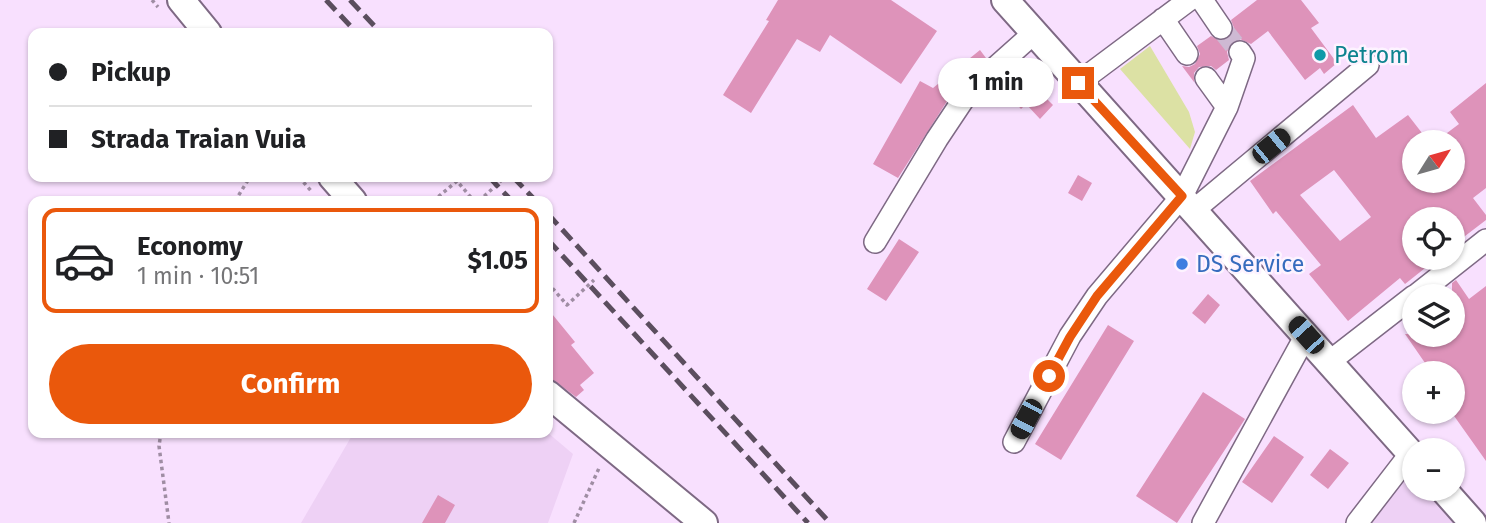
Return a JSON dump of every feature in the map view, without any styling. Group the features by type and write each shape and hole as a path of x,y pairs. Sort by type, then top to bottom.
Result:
{"main road":[{"path":"181,0 204,28"},
{"path":"1005,0 1402,443"},
{"path":"323,185 344,196"},
{"path":"553,398 704,523"},
{"path":"1454,501 1473,523"}],"street":[{"path":"1078,83 1189,0"},
{"path":"1202,0 1221,27"},
{"path":"1163,19 1187,54"},
{"path":"875,243 969,91 1034,33"},
{"path":"1188,203 1244,58 1240,52"},
{"path":"1014,442 1070,337 1097,296 1188,203 1368,65"},
{"path":"1206,78 1227,107"},
{"path":"1429,284 1486,240"},
{"path":"1329,362 1402,305"},
{"path":"1203,523 1306,335"},
{"path":"1357,523 1402,468"}],"path":[{"path":"439,196 456,182"},
{"path":"458,182 472,196"},
{"path":"483,196 499,182"},
{"path":"553,289 567,304 594,280"},
{"path":"160,438 169,523"},
{"path":"574,523 609,445"}],"shaded area":[{"path":"553,437 573,454 548,523 301,523 351,438"},
{"path":"1402,480 1402,501 1437,501 1457,523 1370,523"}],"green space":[{"path":"1150,46 1189,112 1195,132 1190,149 1120,69"}],"building":[{"path":"778,0 891,0 937,31 901,84 830,35 820,52 797,39 751,113 723,95 769,21 766,20"},
{"path":"1257,0 1301,0 1319,23 1311,28 1337,63 1324,74 1320,68 1305,80 1268,31 1251,44 1240,39 1232,42 1227,52 1229,60 1216,70 1211,66 1199,67 1194,73 1194,82 1182,66 1195,64 1200,54 1197,46 1211,36 1221,41 1229,38 1234,28 1231,20"},
{"path":"980,50 986,58 958,84 898,178 873,164 920,81 933,88"},
{"path":"1028,80 1053,105 1040,119 1026,104 1021,109 1010,97"},
{"path":"1486,83 1486,188 1473,198 1486,215 1486,220 1465,236 1465,207 1402,207 1402,270 1423,270 1405,284 1400,278 1348,321 1309,274 1321,265 1276,211 1273,214 1250,181 1353,105 1376,138 1408,115 1420,130 1402,130 1402,193 1465,193 1465,130 1451,130 1459,124 1450,112","holes":["1334,170 1371,217 1340,241 1300,195"]},
{"path":"1078,175 1092,183 1082,201 1068,193"},
{"path":"899,239 919,252 886,301 867,289"},
{"path":"1486,286 1486,461 1460,424 1465,424 1465,361 1424,361 1414,347 1465,347 1465,293 1469,299"},
{"path":"1208,294 1220,305 1205,324 1192,313"},
{"path":"553,315 575,342 571,345 594,373 580,385 584,390 576,397 553,380"},
{"path":"1108,325 1134,341 1061,460 1035,444"},
{"path":"1203,392 1245,419 1177,523 1136,496"},
{"path":"1274,436 1304,457 1272,503 1242,482"},
{"path":"1330,449 1349,463 1328,489 1310,475"},
{"path":"438,495 455,505 445,523 422,523"}],"tunnel":[{"path":"1221,28 1240,52"}],"railway":[{"path":"326,0 352,28"},
{"path":"350,0 376,28"},
{"path":"494,182 507,196"},
{"path":"518,182 531,196"},
{"path":"553,219 830,523"},
{"path":"553,245 808,523"}],"place":[{"name":"Petrom","path":"1320,55"},
{"name":"DS Service","path":"1182,264"}],"route":[{"path":"1049,376 1097,296 1182,196 1078,83"}]}
